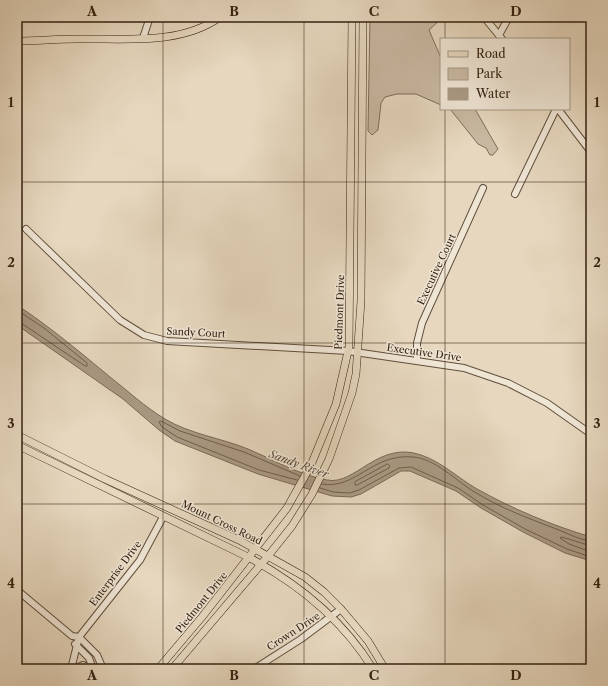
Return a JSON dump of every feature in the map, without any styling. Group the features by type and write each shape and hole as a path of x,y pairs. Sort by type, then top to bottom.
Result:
{"main road":[{"path":"17,41 144,38 182,34 208,24 220,17"},
{"name":"Piedmont Drive","path":"158,669 250,558 287,508 305,478 336,404 348,351 352,17"},
{"name":"Piedmont Drive","path":"172,669 286,535 301,512 322,474 338,437 352,393 358,353 361,301 363,17"},
{"name":"Mount Cross Road","path":"17,435 105,479 193,518 256,549 313,583 341,609 368,641 385,669"},
{"name":"Mount Cross Road","path":"17,446 250,558 301,589 332,617 359,648 373,669"}],"street":[{"path":"144,38 150,17"},
{"path":"484,17 500,37 509,17"},
{"path":"515,194 557,110"},
{"path":"558,110 591,152"},
{"name":"Executive Court","path":"417,360 417,342 422,323 483,188"},
{"name":"Sandy Court","path":"26,229 120,320 144,334 167,341 348,351 358,353"},
{"name":"Executive Drive","path":"358,353 417,360 464,368 508,383 547,402 591,434"},
{"name":"Enterprise Drive","path":"75,637 140,560 163,517"},
{"path":"17,590 97,655 103,669"},
{"name":"Crown Drive","path":"254,669 332,617 341,609"},
{"path":"71,669 76,646 75,637"},
{"path":"76,646 89,658 93,669"},
{"path":"74,669 83,665 93,669"}],"green space":[{"path":"370,17 443,17 429,30 440,56 440,105 416,94 397,94 385,97 381,103 378,130 372,135 368,131"},
{"path":"451,110 476,110 498,149 493,155 490,155 486,148 478,144"}],"water":[{"path":"17,305 65,340 144,404 165,419 175,424 248,449 306,475 327,480 337,480 347,477 380,458 392,453 406,452 421,455 443,466 470,485 504,503 547,522 591,537 591,561 565,553 523,532 481,508 456,491 410,471 401,471 361,494 351,497 332,496 258,474 175,441 159,430 123,399 17,325"}],"water label":[{"name":"Sandy River","path":"299,464"}]}
